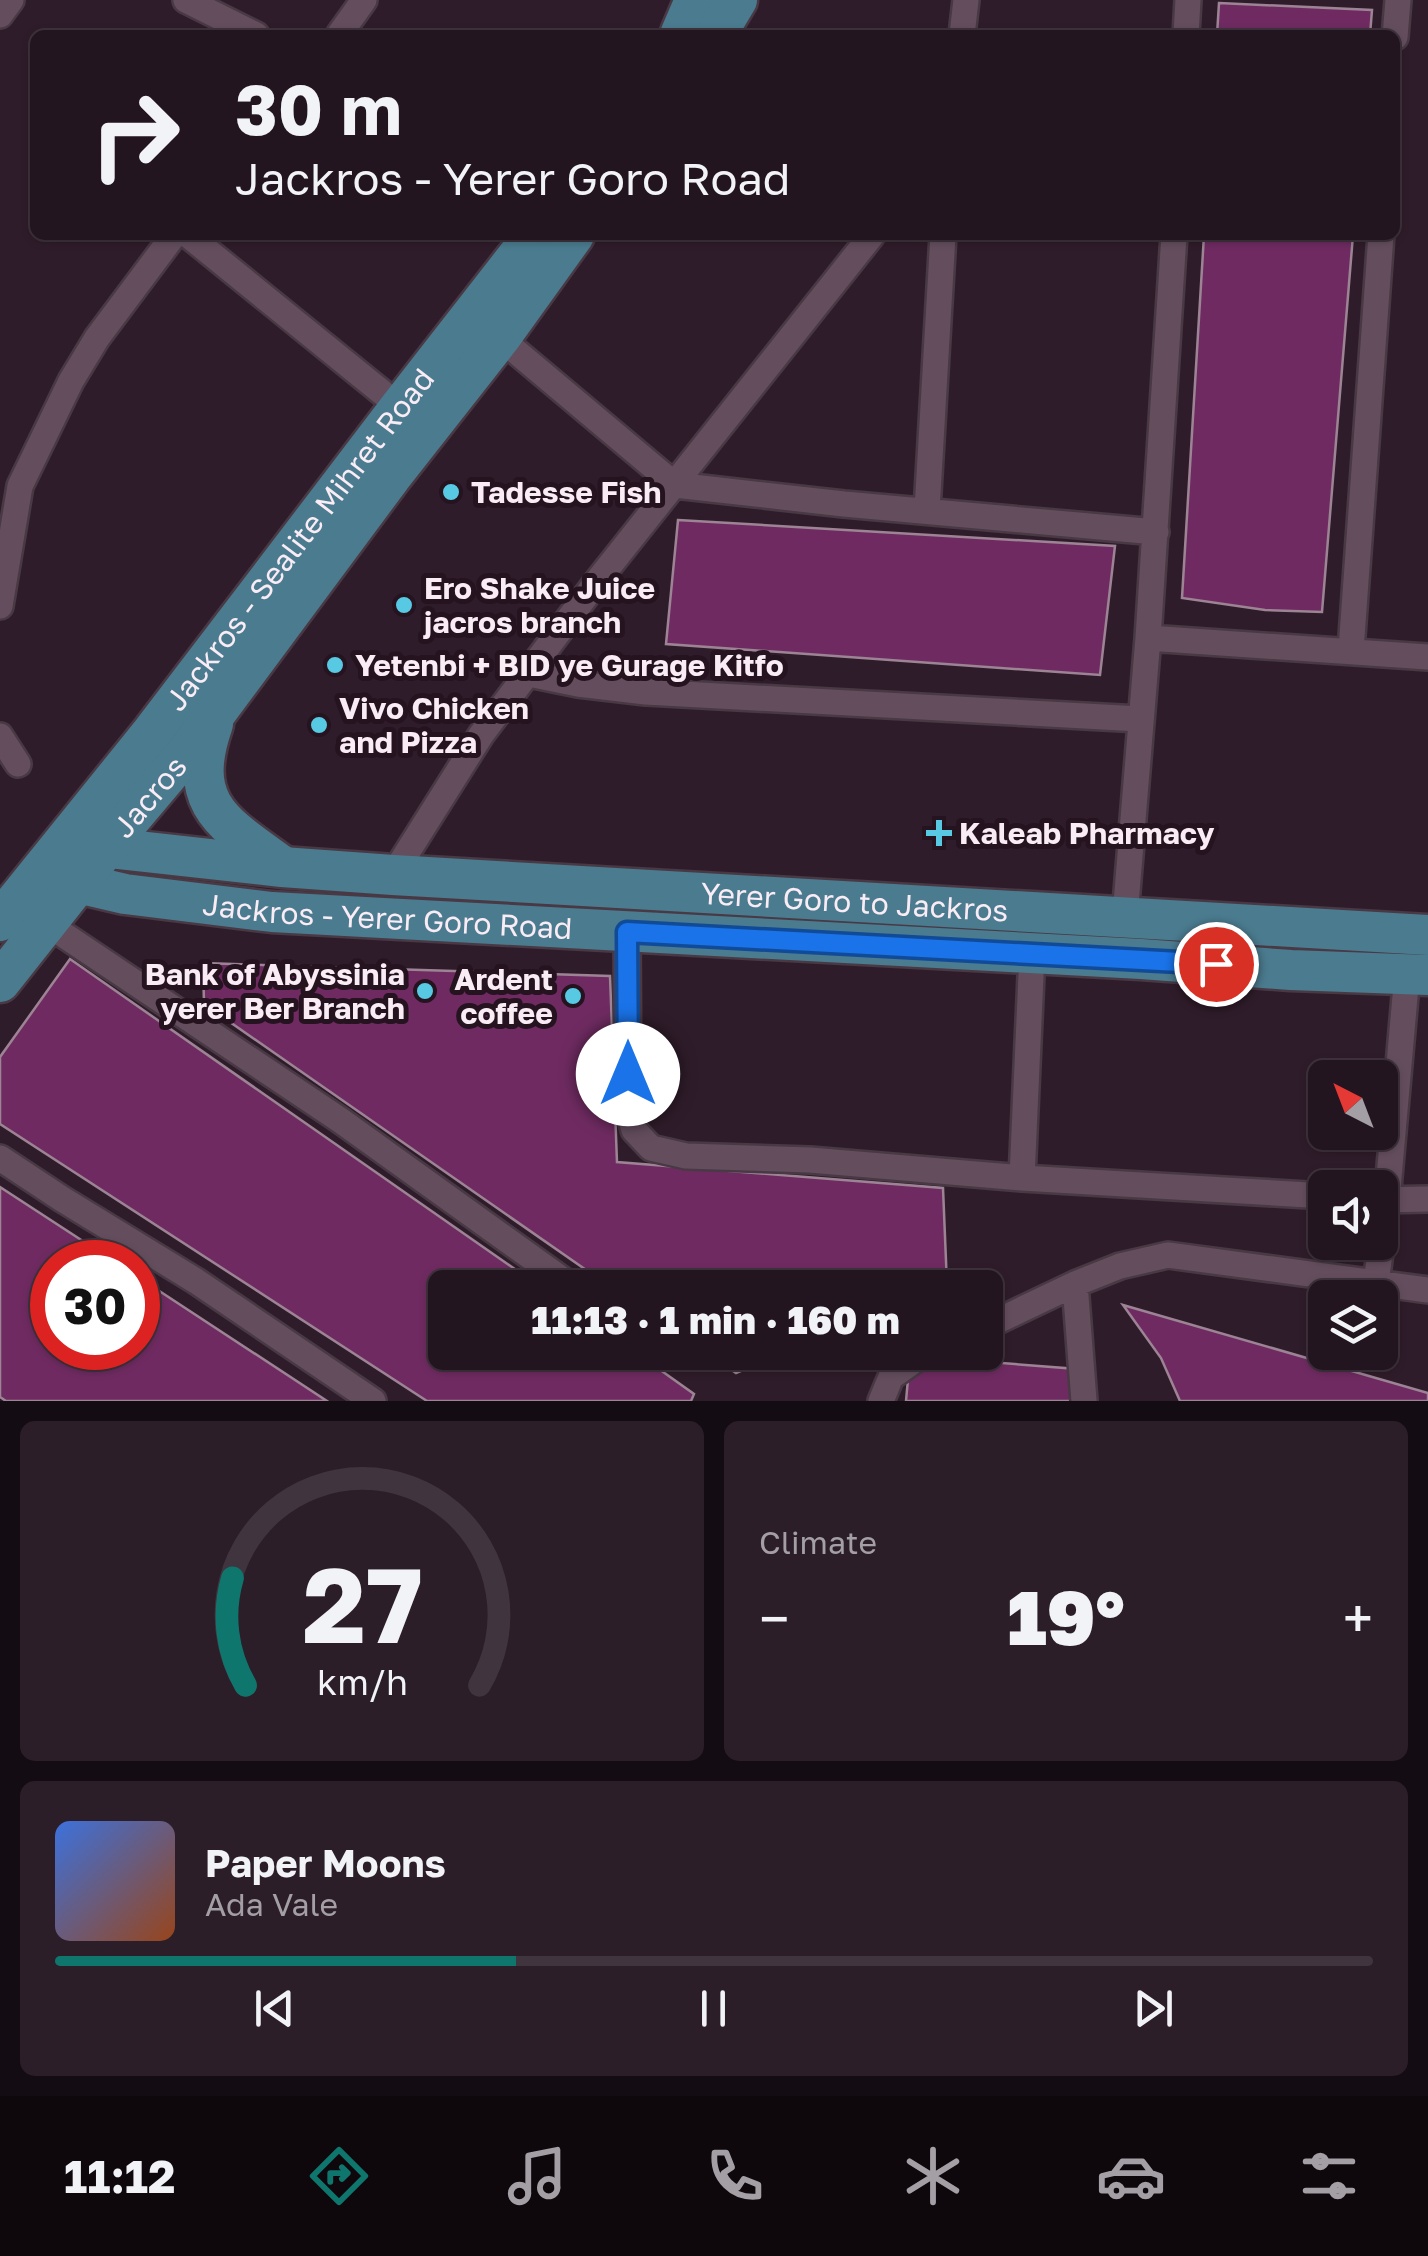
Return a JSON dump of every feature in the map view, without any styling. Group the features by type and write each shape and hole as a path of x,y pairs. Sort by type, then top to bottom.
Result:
{"main road":[{"path":"682,30 694,0"},
{"path":"719,30 737,0"},
{"name":"Jackros - Sealite Mihret Road","path":"64,843 530,240"},
{"name":"Jacros","path":"0,922 106,848 188,752 570,240"},
{"path":"220,706 204,749 203,784 211,805 226,826 282,866"},
{"name":"Jacros","path":"0,982 46,923 64,843"},
{"name":"Yerer Goro to Jackros","path":"64,843 394,875 1428,935"},
{"name":"Jackros - Yerer Goro Road","path":"58,879 125,894 272,912 1418,974"}],"street":[{"path":"0,15 11,0"},
{"path":"186,0 246,30"},
{"path":"343,30 364,0"},
{"path":"963,30 966,0"},
{"path":"1186,30 1188,0"},
{"path":"1396,30 1398,0"},
{"path":"0,606 10,480 98,338 170,240"},
{"path":"194,240 400,407"},
{"path":"394,875 481,735 595,584 868,240"},
{"path":"927,510 943,240"},
{"path":"1125,916 1156,532 1174,240"},
{"path":"1351,650 1381,240"},
{"path":"500,338 676,484 844,504 1156,532"},
{"path":"1148,638 1428,658"},
{"path":"529,674 646,692 1140,719"},
{"path":"0,736 18,764"},
{"path":"46,923 340,1120 549,1270"},
{"path":"627,932 628,1109 634,1130 651,1148 686,1156 810,1160 1022,1178 1308,1195"},
{"path":"1022,1178 1032,953"},
{"path":"1389,1170 1418,974"},
{"path":"0,1158 196,1281 373,1401"},
{"path":"1398,1200 1428,1199"},
{"path":"1003,1318 1120,1266 1168,1255 1361,1280"},
{"path":"1075,1284 1084,1401"},
{"path":"1398,1285 1428,1290"},
{"path":"882,1401 891,1377 901,1370"}],"building":[{"path":"1219,3 1372,10 1370,30 1217,30"},
{"path":"1204,240 1353,240 1322,612 1265,610 1182,598"},
{"path":"678,520 1115,546 1100,675 666,644"},
{"path":"70,959 516,1270 428,1270 428,1370 660,1370 694,1394 691,1401 427,1401 0,1124 0,1057"},
{"path":"203,963 610,976 617,1162 943,1188 946,1270 586,1270 204,1004"},
{"path":"0,1187 81,1240 30,1240 30,1370 160,1370 160,1291 327,1401 6,1401 0,1397"},
{"path":"1123,1305 1308,1358 1308,1370 1348,1370 1428,1393 1428,1401 1180,1401 1161,1358"},
{"path":"1003,1363 1077,1369 1075,1401 906,1401 909,1370 1003,1370"}],"place":[{"name":"Tadesse Fish","path":"451,492"},
{"name":"Ero Shake Juice jacros branch","path":"404,605"},
{"name":"Yetenbi + BID ye Gurage Kitfo","path":"335,665"},
{"name":"Vivo Chicken and Pizza","path":"319,725"},
{"name":"Kaleab Pharmacy","path":"939,833"},
{"name":"Bank of Abyssinia yerer Ber Branch","path":"425,991"},
{"name":"Ardent coffee","path":"573,996"}],"route":[{"path":"628,1074 627,932 1216,964"}]}
